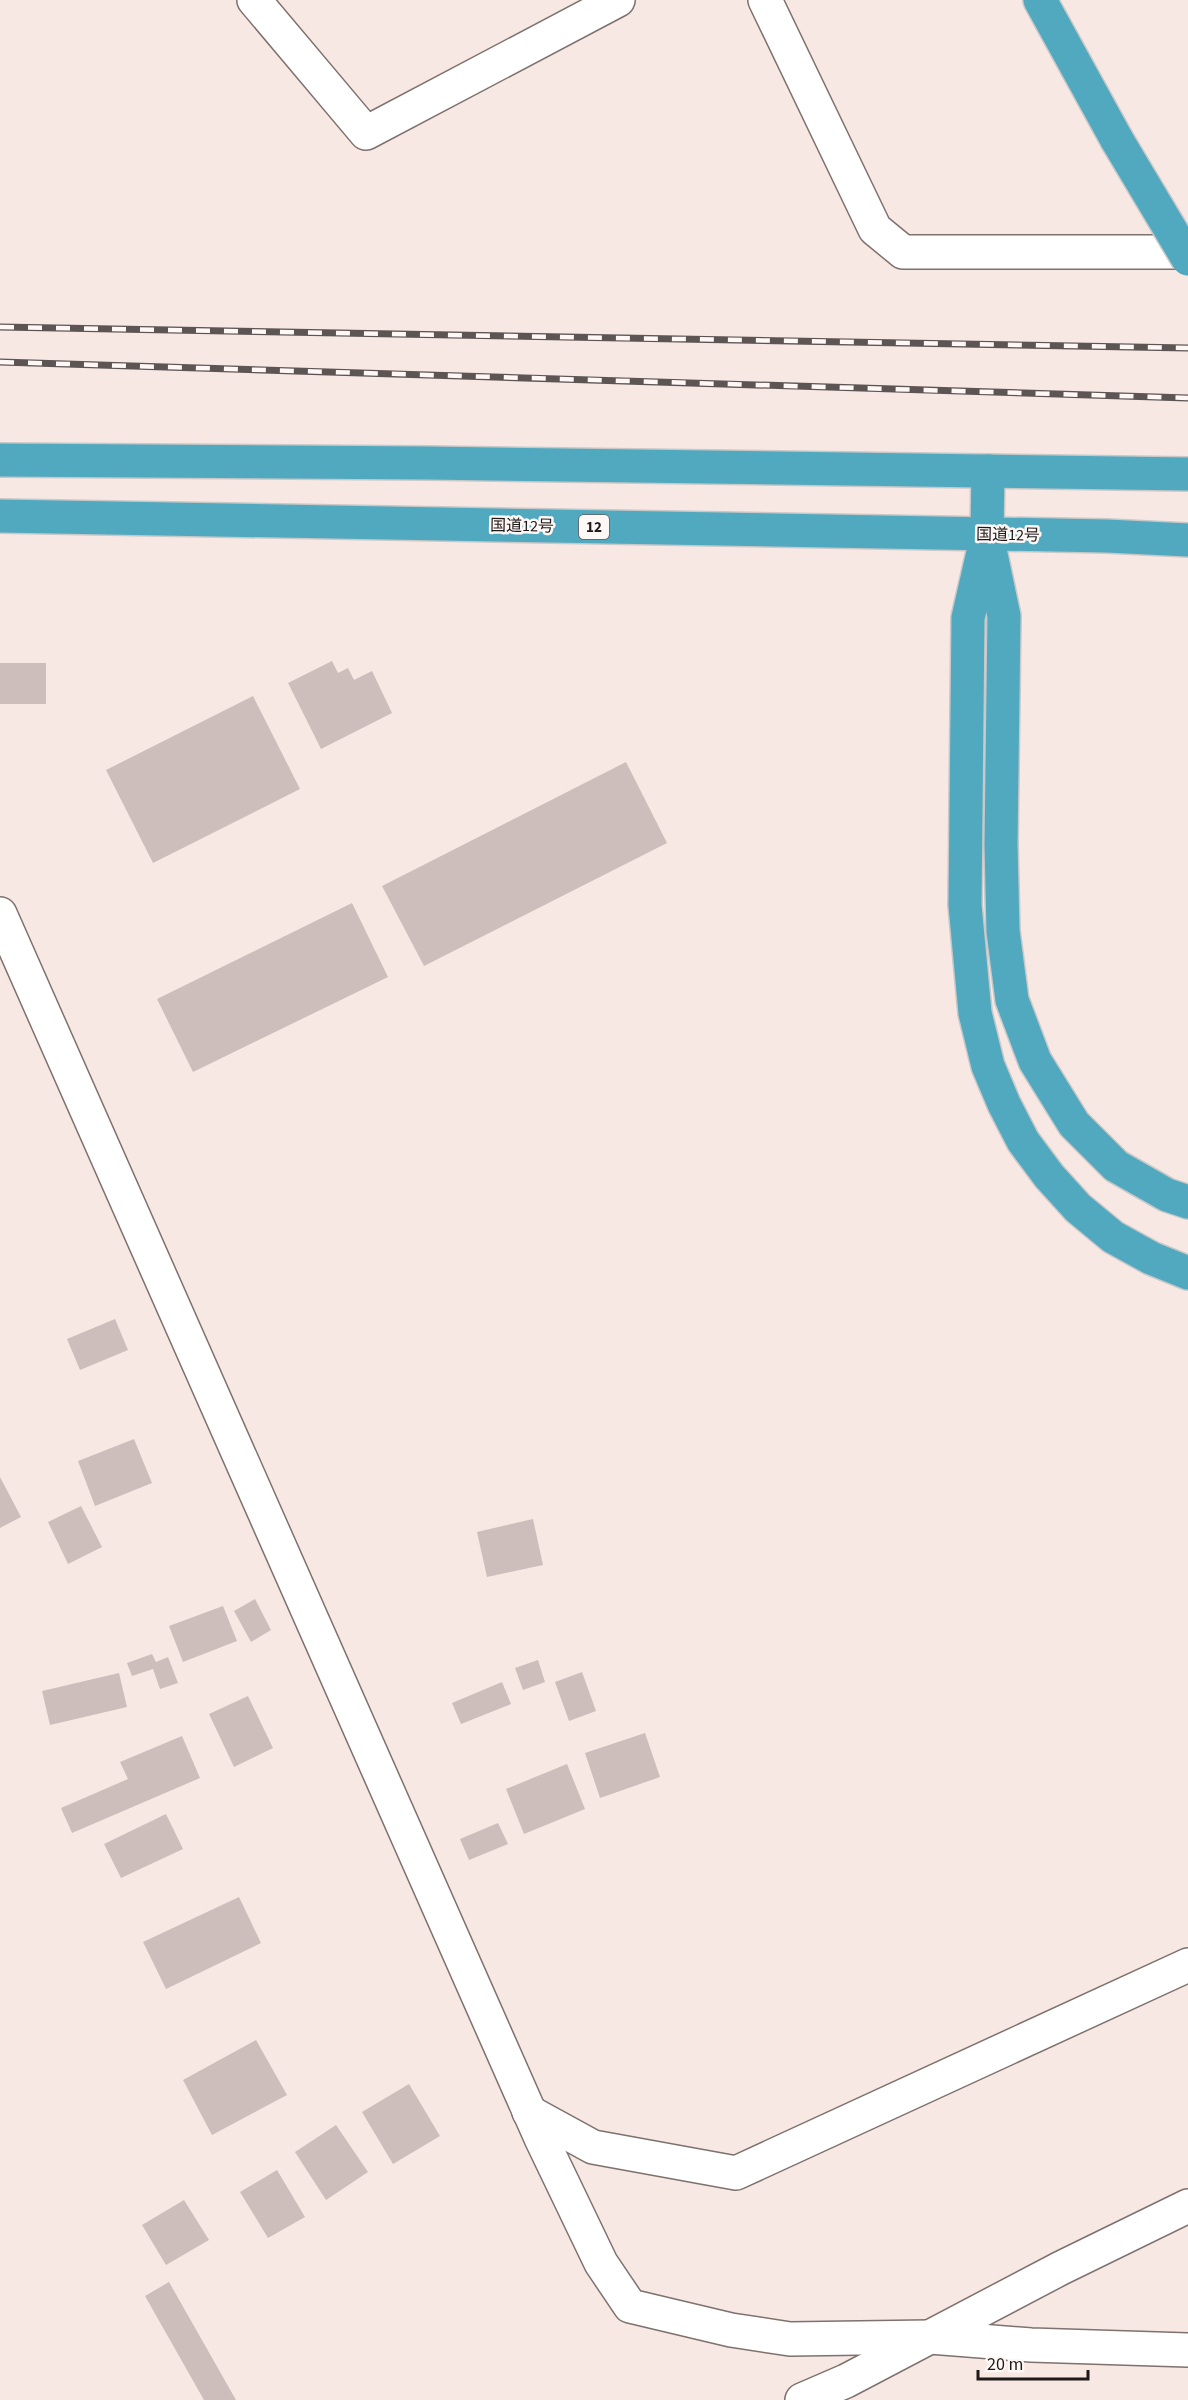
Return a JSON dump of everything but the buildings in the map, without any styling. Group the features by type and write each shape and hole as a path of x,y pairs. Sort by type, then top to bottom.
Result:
{"highway":[{"path":"1040,0 1117,140 1188,259"},
{"path":"0,460 417,462 1188,474"},
{"path":"988,471 987,535 968,618 965,904 975,1013 988,1066 1023,1141 1049,1176 1078,1208 1113,1237 1151,1258 1188,1273"},
{"name":"国道12号","path":"0,516 1188,540"},
{"path":"987,535 1004,616 1001,866 1003,931 1012,1000 1035,1061 1074,1124 1116,1166 1167,1195 1188,1202"}],"street":[{"path":"254,0 366,133 618,0"},
{"path":"765,0 876,229 903,252 1188,252"},
{"path":"0,914 530,2112 601,2263 630,2306 731,2330 790,2339 930,2337 1031,2345 1188,2350"},
{"path":"530,2112 593,2147 736,2173 1188,1965"},
{"path":"802,2400 846,2381 1061,2268 1188,2206"}],"railway":[{"path":"0,327 1188,348"},
{"path":"0,362 1188,398"}]}
